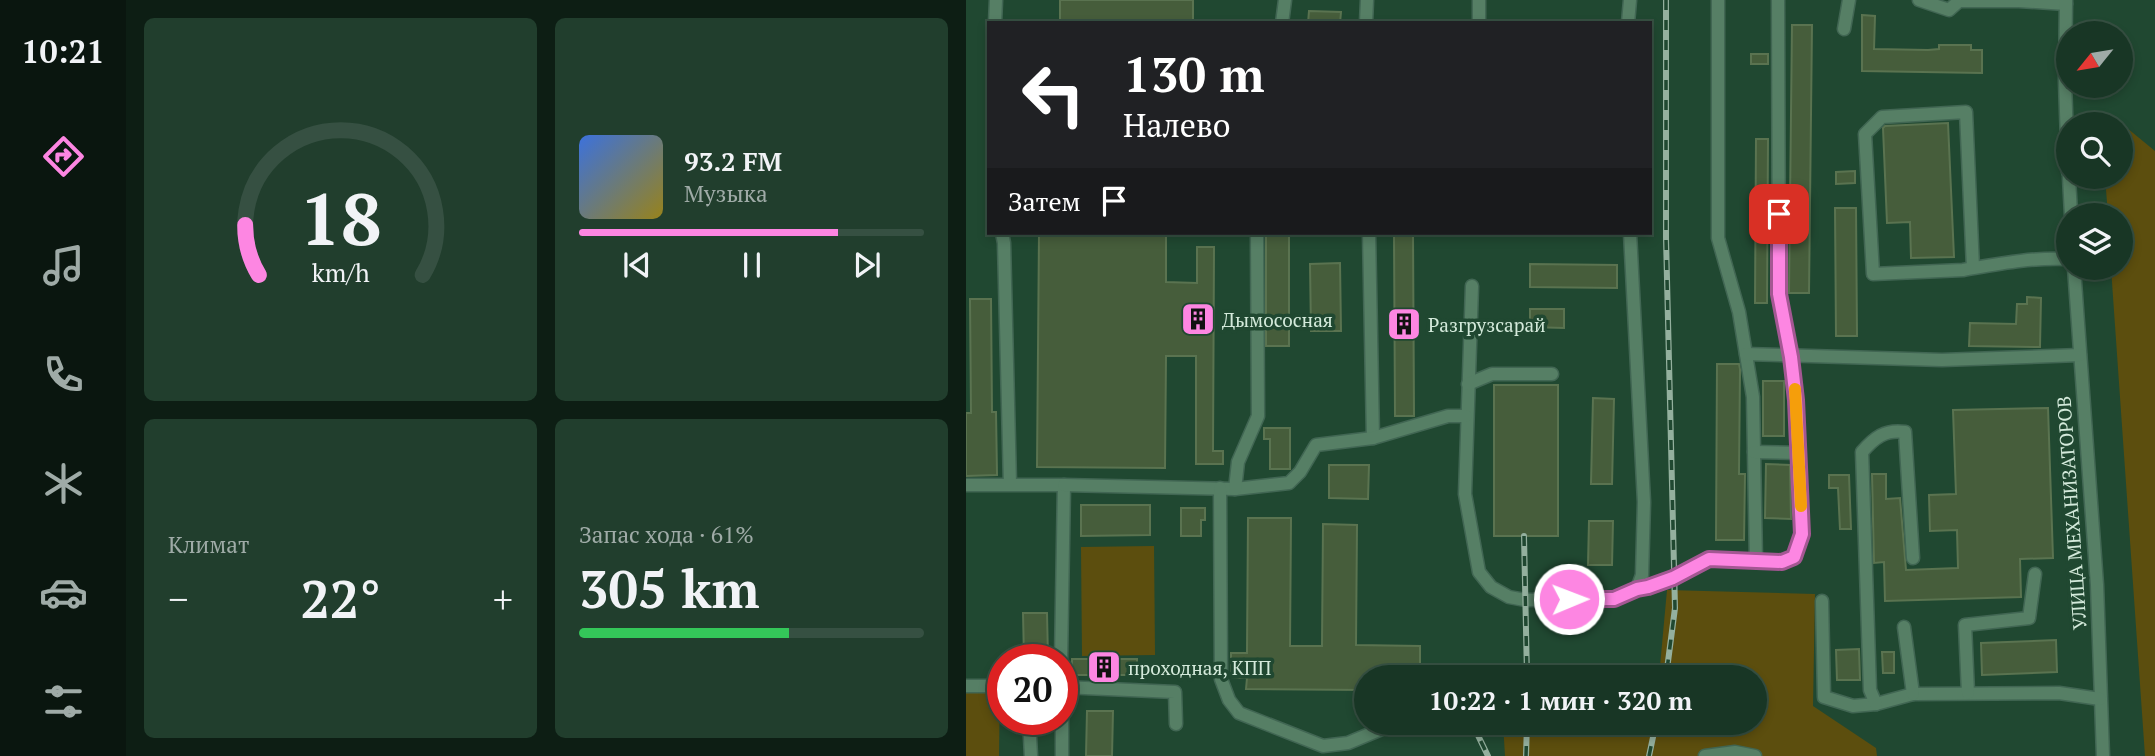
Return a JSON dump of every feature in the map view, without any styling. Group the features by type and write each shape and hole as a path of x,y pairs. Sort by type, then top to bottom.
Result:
{"street":[{"path":"995,21 996,0"},
{"path":"1282,21 1285,0"},
{"path":"1366,21 1367,0"},
{"path":"1479,0 1479,21"},
{"path":"1628,21 1630,0"},
{"path":"1718,0 1718,239 1740,312 1753,397 1756,562"},
{"path":"1472,286 1465,494 1479,572 1491,587 1509,597 1525,600 1614,599 1673,578 1709,559 1782,562 1794,557 1802,534 1796,400 1779,294 1779,0"},
{"path":"1844,29 1849,0"},
{"path":"1919,0 1949,10 1959,1 2066,2 2066,112"},
{"path":"1973,268 1966,112 1882,117 1865,134 1873,274 1973,268 2017,261 2056,259"},
{"path":"1002,235 1010,484"},
{"path":"1235,489 1238,462 1258,416 1257,235"},
{"path":"1369,235 1373,438"},
{"path":"1630,235 1644,502 1642,575 1637,589"},
{"name":"УЛИЦА МЕХАНИЗАТОРОВ","path":"2075,280 2097,585 2102,756"},
{"path":"1746,354 1941,360 2080,355"},
{"path":"1468,384 1492,374 1552,374"},
{"path":"966,485 1235,489 1289,483 1300,472 1316,445 1373,438 1448,416 1466,416"},
{"path":"1876,704 1870,690 1862,452 1874,438 1895,431 1905,432 1913,558"},
{"path":"1754,453 1798,453"},
{"path":"1061,644 1064,485"},
{"path":"1220,488 1221,678 1228,700 1239,713 1323,746 1348,743 1367,735"},
{"path":"1968,694 1965,625 2029,618 2035,574"},
{"path":"1822,601 1824,697 1853,706 1876,704 1913,694 2059,693 2101,699"},
{"path":"1903,627 1913,694"},
{"path":"966,686 987,686"},
{"path":"1078,688 1175,692 1176,724"},
{"path":"1030,735 1031,756"},
{"path":"1062,735 1062,756"},
{"path":"1706,756 1735,752 1755,756"}],"shaded area":[{"path":"2133,133 2155,151 2155,756 2145,756 2112,280 2133,280 2133,203 2107,203 2106,189 2133,189"},
{"path":"1154,546 1155,655 1082,656 1081,547"},
{"path":"1667,590 1815,594 1813,706 1876,748 1877,756 1505,756 1504,735 1767,735 1767,665 1660,665"},
{"path":"966,682 987,682 987,735 999,735 999,756 966,756"}],"building":[{"path":"1060,0 1193,0 1193,21 1060,21"},
{"path":"1309,11 1341,12 1340,21 1308,21"},
{"path":"1862,15 1875,16 1874,49 1928,50 1939,49 1939,45 1971,45 1971,50 1982,50 1982,73 1862,71"},
{"path":"1792,25 1812,25 1809,293 1789,293"},
{"path":"1751,54 1768,54 1768,64 1751,64"},
{"path":"1948,123 1954,257 1911,258 1910,222 1887,223 1883,128"},
{"path":"1756,139 1768,139 1767,303 1755,303"},
{"path":"1855,171 1855,183 1836,184 1836,172"},
{"path":"1835,208 1856,208 1857,336 1836,336"},
{"path":"1039,235 1166,235 1166,282 1197,283 1197,247 1214,247 1213,451 1223,451 1223,464 1196,464 1196,356 1166,356 1165,468 1037,467"},
{"path":"1266,235 1289,235 1289,346 1266,346"},
{"name":"Разгрузсарай","path":"1394,235 1413,235 1414,416 1395,416"},
{"path":"1340,263 1341,331 1311,331 1310,264"},
{"path":"1530,264 1617,265 1617,288 1530,287"},
{"path":"2027,297 2041,298 2040,347 1969,346 1970,323 2016,324 2017,304 2027,304"},
{"path":"970,299 991,299 992,412 996,412 997,475 966,476 966,413 971,413"},
{"path":"1530,309 1564,309 1564,328 1530,327"},
{"path":"1717,364 1739,364 1740,369 1739,474 1745,474 1744,540 1716,540"},
{"path":"1763,381 1784,381 1784,436 1763,436"},
{"path":"1494,385 1558,385 1558,536 1494,536"},
{"path":"1593,398 1614,399 1612,484 1591,484"},
{"path":"2048,408 2053,558 2020,559 2021,597 1885,601 1884,562 1874,563 1872,474 1886,474 1886,499 1900,498 1906,570 1958,568 1957,530 1930,531 1929,495 1956,494 1953,410"},
{"path":"1264,428 1290,428 1290,469 1270,469 1270,439 1264,439"},
{"path":"1766,464 1790,465 1791,519 1765,518"},
{"path":"1329,465 1369,465 1368,499 1329,498"},
{"path":"1829,475 1849,475 1851,529 1840,529 1838,488 1829,488"},
{"path":"1081,505 1150,505 1150,535 1081,536"},
{"path":"1181,508 1205,508 1205,520 1201,520 1201,536 1181,536"},
{"path":"1248,518 1291,518 1290,646 1322,646 1323,524 1357,525 1356,645 1420,646 1420,665 1354,665 1354,690 1246,689 1247,678 1231,677 1231,653 1247,653"},
{"path":"1589,521 1613,521 1612,565 1588,565"},
{"path":"1023,613 1047,613 1048,644 1024,644"},
{"path":"2056,640 2057,672 1982,675 1981,643"},
{"path":"1859,649 1860,680 1837,680 1836,650"},
{"path":"1882,652 1894,652 1894,673 1883,673"},
{"name":"проходная, КПП","path":"1078,659 1137,659 1137,675 1078,675"},
{"path":"1087,711 1113,711 1112,756 1086,756"}],"railway":[{"path":"1666,0 1666,238 1675,608 1668,665"},
{"path":"1524,536 1527,665"},
{"path":"1478,735 1488,756"},
{"path":"1526,756 1527,735"},
{"path":"1649,756 1653,735"}],"slow traffic":[{"path":"1795,389 1801,506"}],"place":[{"name":"Дымососная","path":"1198,319"},
{"name":"Разгрузсарай","path":"1404,324"},
{"name":"проходная, КПП","path":"1104,667"}],"route":[{"path":"1569,599 1614,599 1673,578 1709,559 1782,562 1794,557 1802,534 1796,400 1779,294 1779,214"}]}
